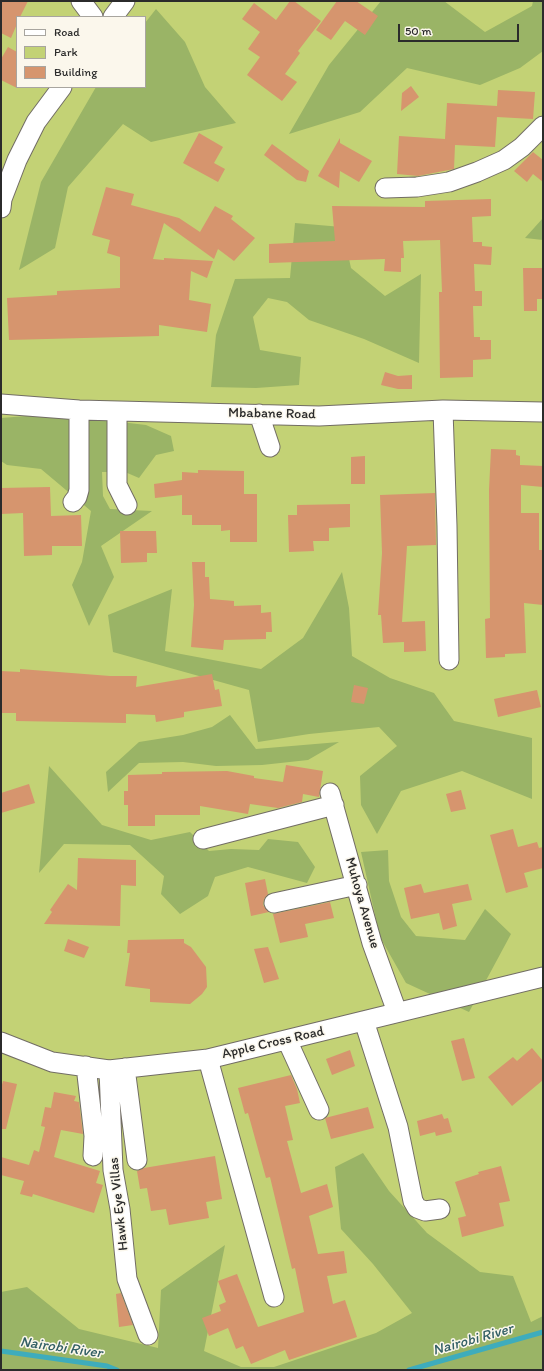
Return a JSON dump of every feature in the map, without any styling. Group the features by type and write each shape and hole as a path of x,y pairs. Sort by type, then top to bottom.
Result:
{"street":[{"path":"81,1 93,16"},
{"path":"114,16 125,1"},
{"path":"1,208 2,199 23,148 36,122 61,88"},
{"path":"385,188 417,187 449,182 477,172 504,160 522,147 543,126"},
{"name":"Mbabane Road","path":"1,404 79,410 319,416 443,410 543,412"},
{"path":"73,502 77,497 79,490 79,410"},
{"path":"443,410 447,526 449,660"},
{"path":"117,411 117,485 127,505"},
{"path":"259,414 270,447"},
{"name":"Muhoya Avenue","path":"204,839 332,799 372,943 398,1012"},
{"path":"274,903 356,885"},
{"name":"Apple Cross Road","path":"1,1042 52,1062 117,1069 208,1058 543,977"},
{"path":"364,1021 398,1127 413,1201 417,1208 425,1211 440,1209"},
{"path":"287,1040 319,1110"},
{"path":"208,1058 274,1297"},
{"path":"86,1066 94,1136 93,1156"},
{"path":"117,1069 137,1160"},
{"name":"Hawk Eye Villas","path":"117,1069 113,1170 120,1210 128,1279 148,1335"}],"green space":[{"path":"1,1 543,1 543,1370 1,1370"},
{"path":"381,1 444,1 485,32 532,6 533,1 543,1 543,51 520,68 480,85 407,68 360,112 289,134 329,65"},
{"path":"156,9 185,42 205,87 236,123 151,142 123,124 68,187 55,248 19,270 41,182 95,88 146,88 146,22"},
{"path":"543,218 543,240 525,238"},
{"path":"295,223 342,227 351,268 385,296 421,274 419,363 364,339 309,320 287,302 268,298 253,317 260,350 301,357 299,385 256,388 211,387 216,335 235,279 290,278"},
{"path":"52,414 146,425 171,436 174,451 156,455 139,478 125,472 102,472 103,496 110,509 152,511 101,546 114,577 89,626 72,585 82,562 91,511 41,469 7,465 1,461 1,418"},
{"path":"342,572 349,608 352,656 390,678 434,693 454,721 532,738 532,799 462,771 401,791 377,834 361,805 360,776 397,746 379,727 309,734 258,742 249,690 113,652 108,615 172,589 165,651 261,669 303,638"},
{"path":"230,715 256,749 339,742 308,760 262,765 216,766 183,762 139,763 108,792 106,772 139,742 183,735 212,727"},
{"path":"49,766 102,825 151,840 190,832 209,851 231,849 259,850 268,839 298,842 315,867 307,883 248,867 215,877 208,896 180,914 161,894 164,876 130,845 64,844 39,873"},
{"path":"388,850 389,881 401,917 416,936 465,940 485,909 511,934 469,1012 406,983 380,937 361,852"},
{"path":"363,1153 389,1191 427,1233 480,1272 513,1276 531,1322 543,1316 543,1370 1,1370 1,1292 27,1287 79,1329 158,1348 161,1290 225,1245 204,1351 241,1367 274,1367 376,1333 412,1313 373,1264 341,1229 335,1167"}],"building":[{"path":"1,1 28,1 20,16 16,16 16,26 11,38 1,33"},
{"path":"290,1 294,1 321,21 298,51 300,53 285,74 297,82 282,101 247,75 260,57 248,49 260,32 242,19 254,3 276,20"},
{"path":"337,1 356,1 378,16 365,35 345,21 331,40 316,30"},
{"path":"8,47 16,51 16,88 1,80 1,59"},
{"path":"411,86 419,97 401,111 402,93"},
{"path":"498,90 535,92 533,119 497,117 495,147 455,145 454,169 418,176 397,174 399,136 445,139 447,103 497,106"},
{"path":"199,133 223,147 214,163 225,169 218,182 183,163"},
{"path":"340,138 340,143 372,161 359,182 340,171 339,188 318,176"},
{"path":"272,144 309,171 306,182 297,180 264,155"},
{"path":"533,152 543,160 543,182 533,174 527,182 514,171"},
{"path":"106,187 134,194 131,205 179,218 200,232 215,206 233,216 231,219 255,238 234,261 218,249 214,259 164,223 153,259 164,260 164,258 213,261 207,278 191,271 189,300 211,304 207,332 159,325 159,336 9,340 7,298 57,295 57,291 120,288 120,257 107,253 110,240 92,235"},
{"path":"491,199 491,216 472,217 473,242 482,242 482,246 492,247 491,265 474,264 475,291 482,291 482,306 473,306 474,337 480,337 480,340 491,340 491,359 473,360 473,377 440,378 439,292 442,292 440,240 403,241 404,258 401,258 401,272 384,271 385,259 269,263 269,244 335,241 332,206 425,207 425,201"},
{"path":"523,268 543,268 543,299 537,299 537,311 524,311"},
{"path":"385,372 398,376 412,375 412,389 398,389 381,385"},
{"path":"491,449 516,450 516,455 520,456 520,465 543,466 543,487 521,485 521,513 539,513 539,550 543,550 543,605 524,603 526,653 505,654 505,657 486,658 485,619 490,618 489,490"},
{"path":"365,456 365,484 351,484 351,457"},
{"path":"198,470 244,471 244,494 257,494 257,542 230,542 230,530 221,531 221,525 192,525 192,515 182,515 182,495 155,498 154,484 182,480 182,472 198,473"},
{"path":"50,487 51,516 81,515 82,546 52,546 52,555 24,556 23,513 1,514 1,488"},
{"path":"435,493 436,545 407,546 402,622 425,621 426,651 404,652 404,642 383,643 381,615 378,615 382,553 380,495"},
{"path":"350,504 350,527 329,528 329,541 313,541 314,551 289,552 288,515 297,515 297,505"},
{"path":"120,531 156,531 157,553 147,553 147,562 121,563"},
{"path":"192,562 205,562 205,577 209,577 210,599 234,601 234,606 261,605 261,613 271,612 272,632 266,632 266,639 224,640 223,650 191,647 194,605"},
{"path":"20,669 110,676 137,676 136,687 212,674 215,690 219,689 222,706 184,712 184,717 156,722 155,715 126,714 126,723 16,721 16,713 1,713 1,671 20,672"},
{"path":"354,685 368,688 364,704 351,702"},
{"path":"537,690 541,707 498,717 494,699"},
{"path":"286,765 323,771 319,797 303,794 302,802 278,808 250,804 248,814 200,806 200,815 155,815 155,826 128,826 128,805 124,805 124,791 128,791 128,775 162,774 162,772 227,771 254,776 254,778 283,782"},
{"path":"29,784 35,803 1,813 1,793"},
{"path":"461,790 466,809 451,812 446,794"},
{"path":"513,829 518,847 537,842 539,848 543,847 543,868 524,873 528,887 506,893 490,835"},
{"path":"78,858 136,860 136,886 121,885 120,926 44,924 52,912 50,910 68,884 77,890"},
{"path":"265,879 268,894 264,899 263,905 269,912 251,916 245,883"},
{"path":"421,884 424,893 468,884 472,900 452,904 457,926 443,930 439,913 411,919 404,888"},
{"path":"330,902 334,918 305,924 308,937 280,943 273,914"},
{"path":"68,939 89,947 84,958 64,951"},
{"path":"184,939 184,943 191,947 206,967 207,987 202,994 190,1004 150,1002 150,989 125,986 130,953 127,953 128,940"},
{"path":"268,947 279,979 264,983 254,949"},
{"path":"464,1038 475,1078 462,1081 451,1041"},
{"path":"532,1048 543,1061 543,1080 512,1106 488,1077 513,1057 517,1061"},
{"path":"350,1050 355,1066 332,1075 326,1059"},
{"path":"291,1075 297,1089 300,1103 285,1106 293,1140 287,1141 301,1193 327,1184 333,1207 309,1216 318,1254 344,1251 347,1273 327,1276 333,1304 345,1300 357,1337 289,1360 285,1350 251,1364 243,1346 236,1349 228,1328 209,1336 202,1318 221,1311 219,1305 226,1302 218,1281 237,1274 258,1327 304,1312 295,1268 292,1269 270,1177 266,1178 248,1113 245,1114 238,1088"},
{"path":"3,1081 17,1084 6,1129 1,1129 1,1088"},
{"path":"54,1092 76,1096 74,1101 79,1102 83,1134 61,1130 54,1157 100,1171 96,1183 103,1185 94,1213 33,1194 32,1197 20,1194 24,1181 1,1175 1,1157 29,1165 34,1150 39,1152 45,1127 41,1126 45,1107 51,1108"},
{"path":"368,1107 374,1128 331,1139 325,1118"},
{"path":"442,1114 444,1119 448,1118 452,1132 436,1136 435,1132 420,1136 417,1121"},
{"path":"215,1156 222,1199 206,1202 209,1218 169,1225 166,1209 151,1211 147,1188 140,1189 137,1171 144,1168"},
{"path":"501,1166 510,1201 499,1203 504,1226 462,1237 458,1218 466,1216 455,1182 479,1174 478,1172"},
{"path":"121,1293 133,1325 119,1327 116,1294"}],"waterway":[{"name":"Nairobi River","path":"409,1370 543,1332"},
{"name":"Nairobi River","path":"1,1351 107,1366 117,1370"}]}
